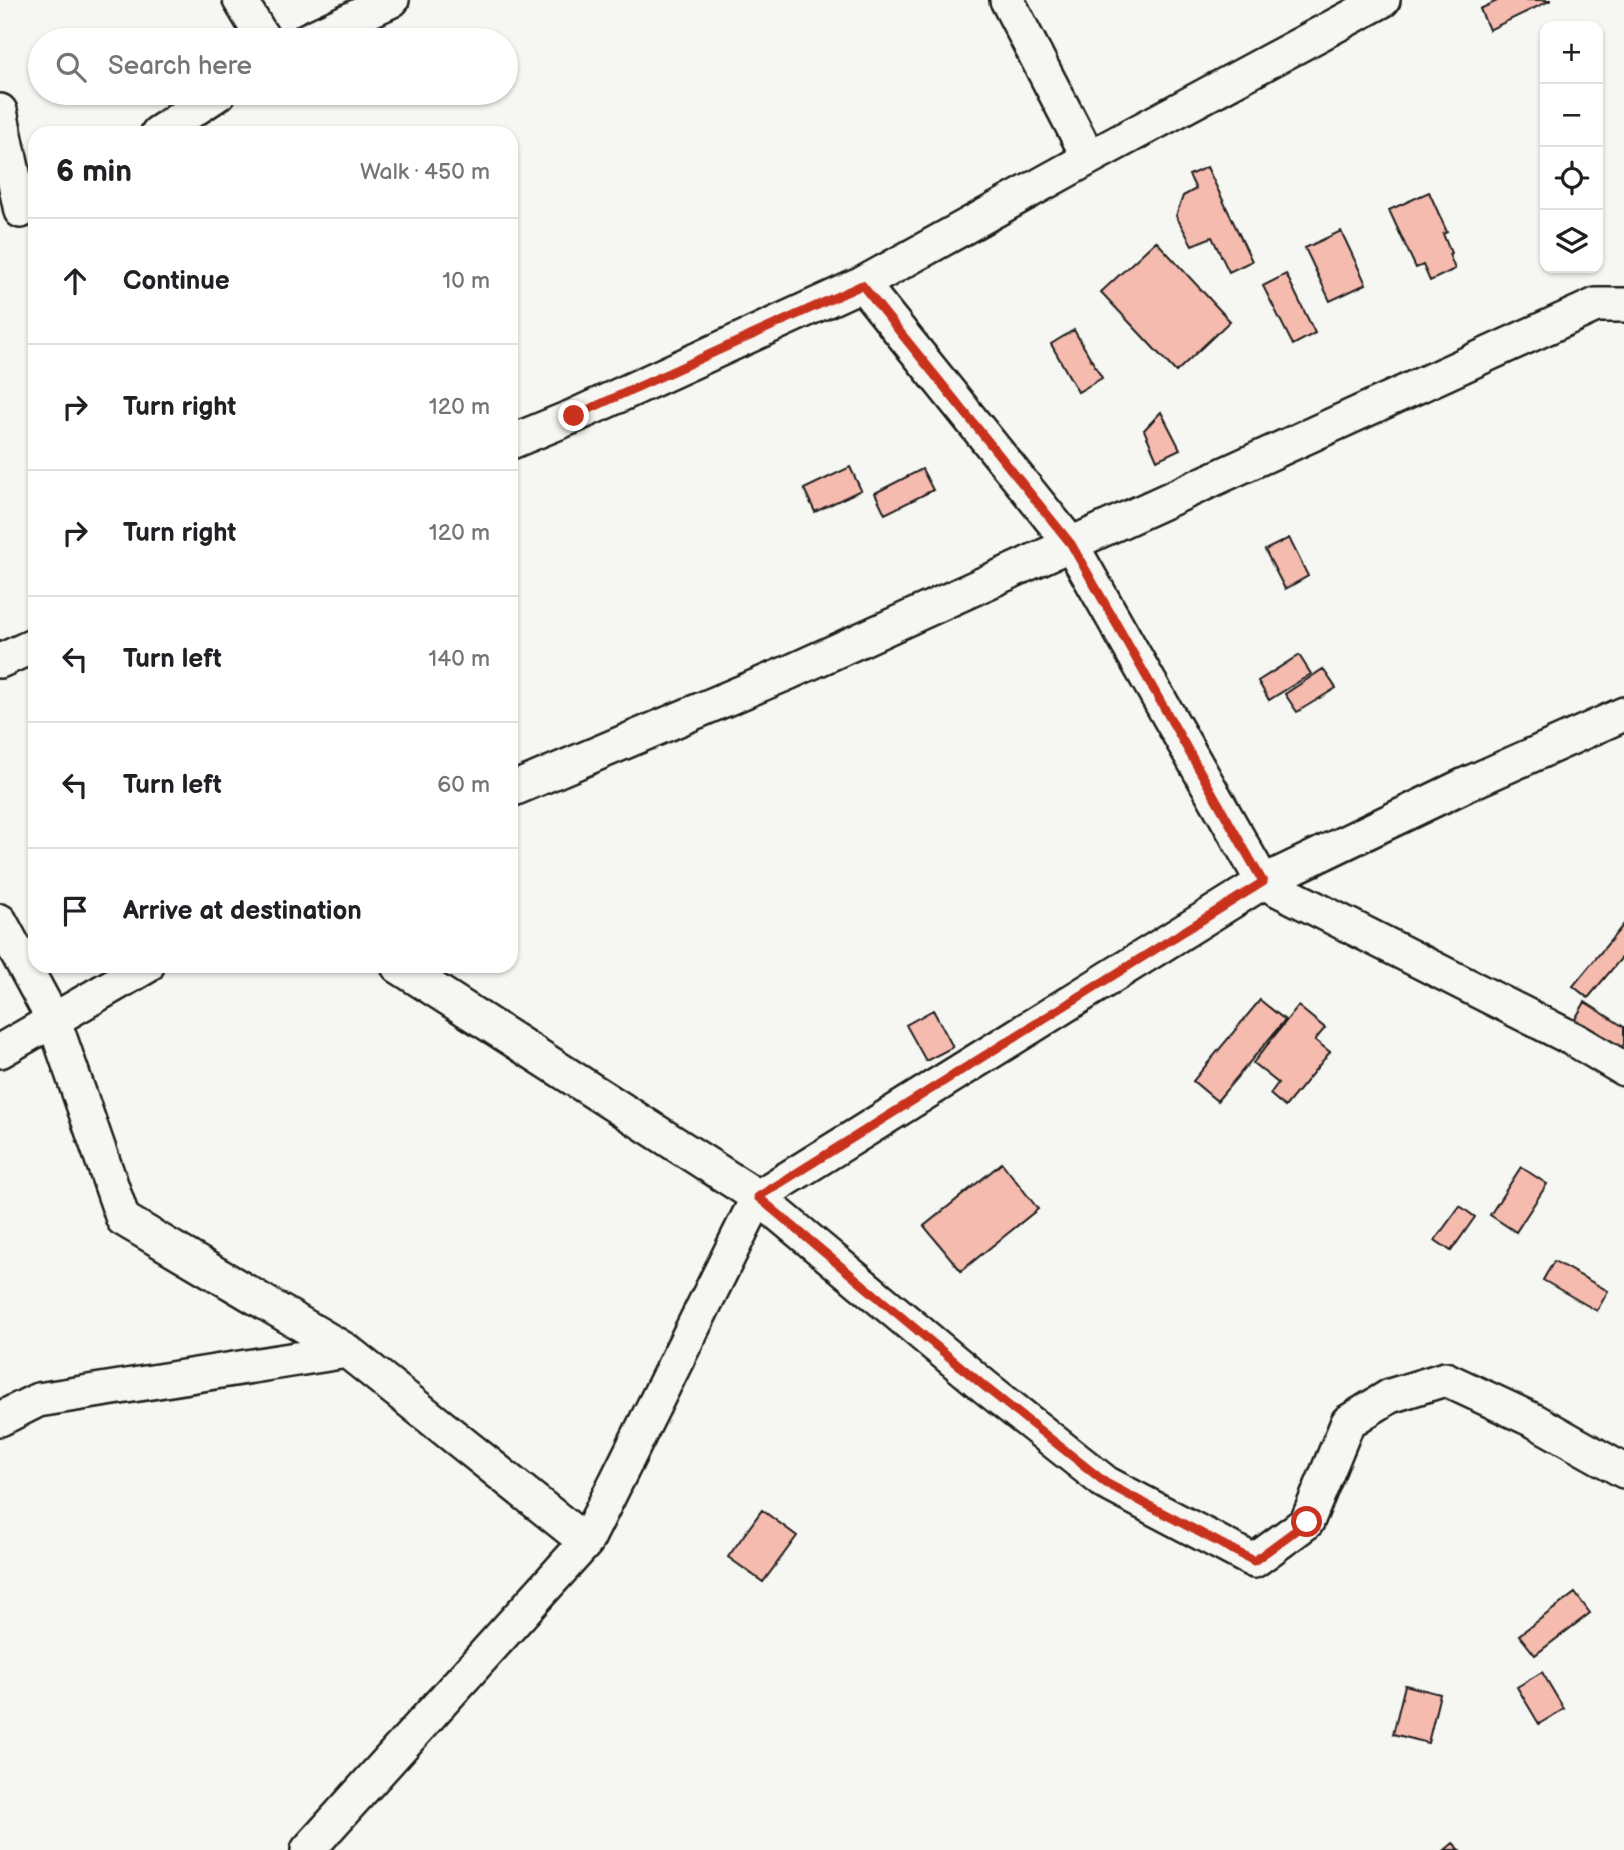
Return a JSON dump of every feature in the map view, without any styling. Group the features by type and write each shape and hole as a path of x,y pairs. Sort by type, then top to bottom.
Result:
{"street":[{"path":"240,0 257,28"},
{"path":"332,28 392,0"},
{"path":"1007,0 1089,158"},
{"path":"518,439 862,285 1089,158 1384,0"},
{"path":"169,126 201,105"},
{"path":"0,111 19,212"},
{"path":"862,285 1071,544 1263,882 1577,1041 1624,1069"},
{"path":"518,787 790,672 1596,304 1624,304"},
{"path":"0,661 28,648"},
{"path":"309,1849 586,1542 758,1197 1263,882 1465,785 1624,714"},
{"path":"0,920 28,972"},
{"path":"28,973 54,1021 123,1219 347,1351 586,1542"},
{"path":"0,1051 135,973"},
{"path":"409,973 758,1197 984,1386 1106,1483 1254,1561 1307,1522 1348,1422 1390,1396 1445,1379 1535,1421 1624,1471"},
{"path":"0,1419 38,1400 347,1351"}],"building":[{"path":"1499,0 1551,0 1489,30 1480,9"},
{"path":"1207,167 1252,261 1229,272 1212,237 1192,245 1176,216 1183,196 1196,189 1189,175"},
{"path":"1429,192 1447,232 1443,234 1455,269 1430,281 1423,265 1416,268 1389,210"},
{"path":"1341,231 1366,284 1330,301 1305,248"},
{"path":"1156,241 1230,321 1176,372 1101,292"},
{"path":"1286,274 1315,333 1293,345 1263,286"},
{"path":"1074,330 1102,378 1078,392 1051,344"},
{"path":"1161,412 1180,449 1157,460 1144,430"},
{"path":"850,467 861,490 815,512 804,489"},
{"path":"922,469 933,490 885,514 875,493"},
{"path":"1289,538 1308,576 1285,589 1265,550"},
{"path":"1299,655 1311,674 1269,700 1258,681"},
{"path":"1323,669 1336,688 1297,712 1285,694"},
{"path":"1624,924 1624,955 1588,998 1573,986"},
{"path":"1260,1000 1285,1020 1217,1101 1193,1081"},
{"path":"1585,1002 1624,1027 1624,1044 1620,1050 1574,1021"},
{"path":"1298,1006 1325,1028 1315,1040 1330,1052 1285,1107 1270,1094 1278,1083 1253,1063"},
{"path":"933,1010 953,1047 926,1061 906,1025"},
{"path":"1002,1163 1038,1209 961,1271 924,1226"},
{"path":"1521,1167 1547,1184 1516,1232 1490,1215"},
{"path":"1460,1206 1475,1217 1451,1251 1435,1240"},
{"path":"1554,1261 1608,1291 1597,1311 1543,1280"},
{"path":"762,1510 797,1536 763,1582 728,1557"},
{"path":"1575,1593 1590,1613 1535,1655 1519,1635"},
{"path":"1542,1672 1564,1709 1539,1724 1517,1687"},
{"path":"1405,1685 1440,1694 1428,1743 1393,1734"},
{"path":"1453,1843 1460,1850 1445,1850"}],"route":[{"path":"574,416 862,285 1071,544 1263,882 758,1197 984,1386 1106,1483 1254,1561 1307,1522"}]}
